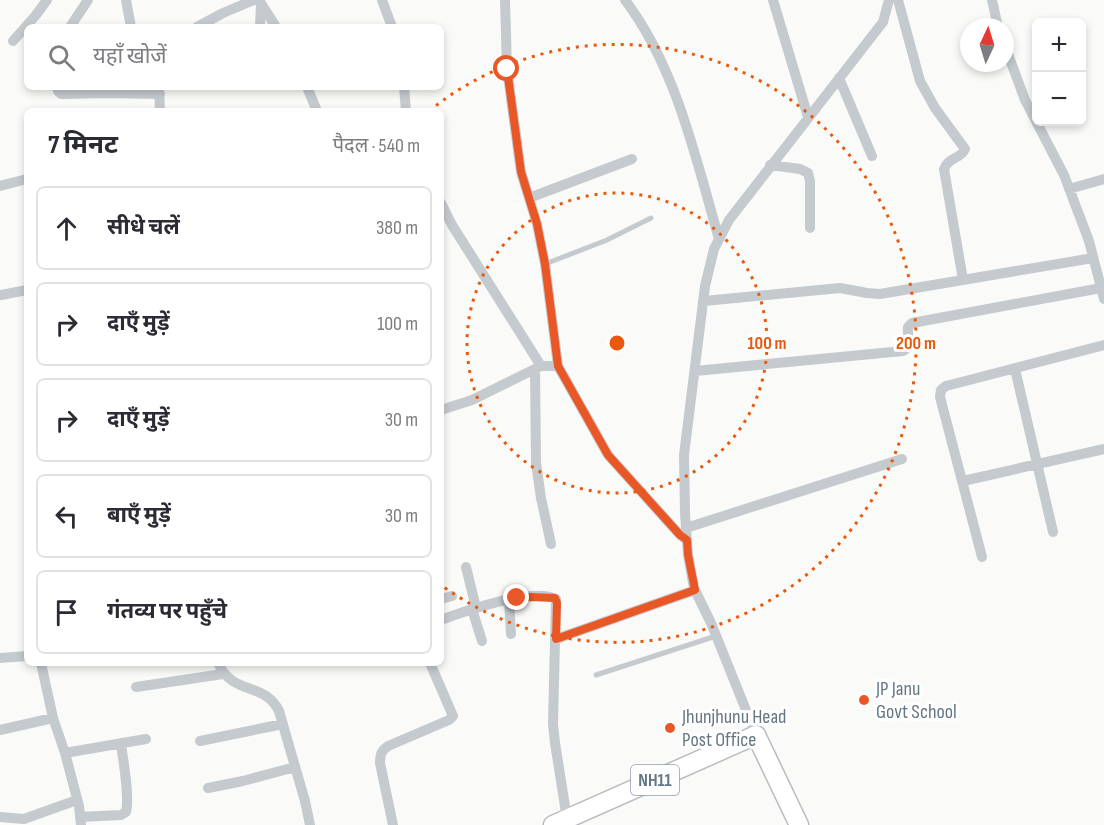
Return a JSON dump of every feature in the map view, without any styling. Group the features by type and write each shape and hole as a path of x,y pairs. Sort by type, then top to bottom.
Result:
{"highway":[{"name":"NH11","path":"567,823 758,740"},
{"path":"758,740 799,825"}],"street":[{"path":"28,24 47,0"},
{"path":"72,24 88,0"},
{"path":"126,0 130,24"},
{"path":"382,0 391,24"},
{"path":"505,0 507,69 521,172 537,224 545,264 558,366 608,455 687,540"},
{"path":"625,0 655,48 688,130 719,239"},
{"path":"772,0 808,117"},
{"path":"758,740 695,590 688,555 684,455 705,286 714,249 729,220 883,22 889,0"},
{"path":"898,0 920,81 935,108 965,149 963,153 947,162 944,169 963,280"},
{"path":"993,0 996,18"},
{"path":"203,24 223,13 258,1"},
{"path":"258,1 260,24"},
{"path":"258,1 274,24"},
{"path":"13,41 24,29"},
{"path":"1014,70 1025,100 1070,189 1089,241 1104,299"},
{"path":"839,78 872,156"},
{"path":"58,90 62,94 160,90 160,108"},
{"path":"308,90 316,108"},
{"path":"404,90 406,108"},
{"path":"529,198 632,159"},
{"path":"770,165 801,169 808,173 810,228"},
{"path":"1070,189 1104,179"},
{"path":"0,186 24,180"},
{"path":"444,209 538,367 536,464 551,544"},
{"path":"704,301 840,288 880,294 1093,258"},
{"path":"695,371 903,351 908,347 908,327 912,323 1101,288"},
{"path":"1,295 24,291"},
{"path":"982,557 940,397 941,390 946,386 1104,345"},
{"path":"444,409 472,400 538,367 558,366"},
{"path":"1015,369 1053,532"},
{"path":"963,481 1104,449"},
{"path":"686,528 902,459"},
{"path":"466,567 482,641"},
{"path":"556,639 695,590"},
{"path":"444,598 453,597"},
{"path":"444,619 474,608 508,600 531,597 555,598 557,603 553,724 567,823"},
{"path":"508,600 511,634"},
{"path":"0,658 24,656"},
{"path":"41,666 81,821 126,813 121,743"},
{"path":"220,666 229,680 267,695 275,703 305,801 309,825"},
{"path":"393,825 380,763 383,749 449,720 453,716 431,666"},
{"path":"136,687 224,674"},
{"path":"0,730 53,718"},
{"path":"200,741 283,724"},
{"path":"65,753 146,739"},
{"path":"208,788 295,766"},
{"path":"0,817 24,819 77,800"}],"lane":[{"path":"545,264 607,240 651,218"},
{"path":"596,675 716,636"}],"place":[{"name":"JP Janu Govt School","path":"864,700"},
{"name":"Jhunjhunu Head Post Office","path":"670,728"}],"route":[{"path":"507,69 521,172 537,224 545,264 558,366 608,455 687,540 695,590 556,639 557,603 555,598 517,598"}]}
